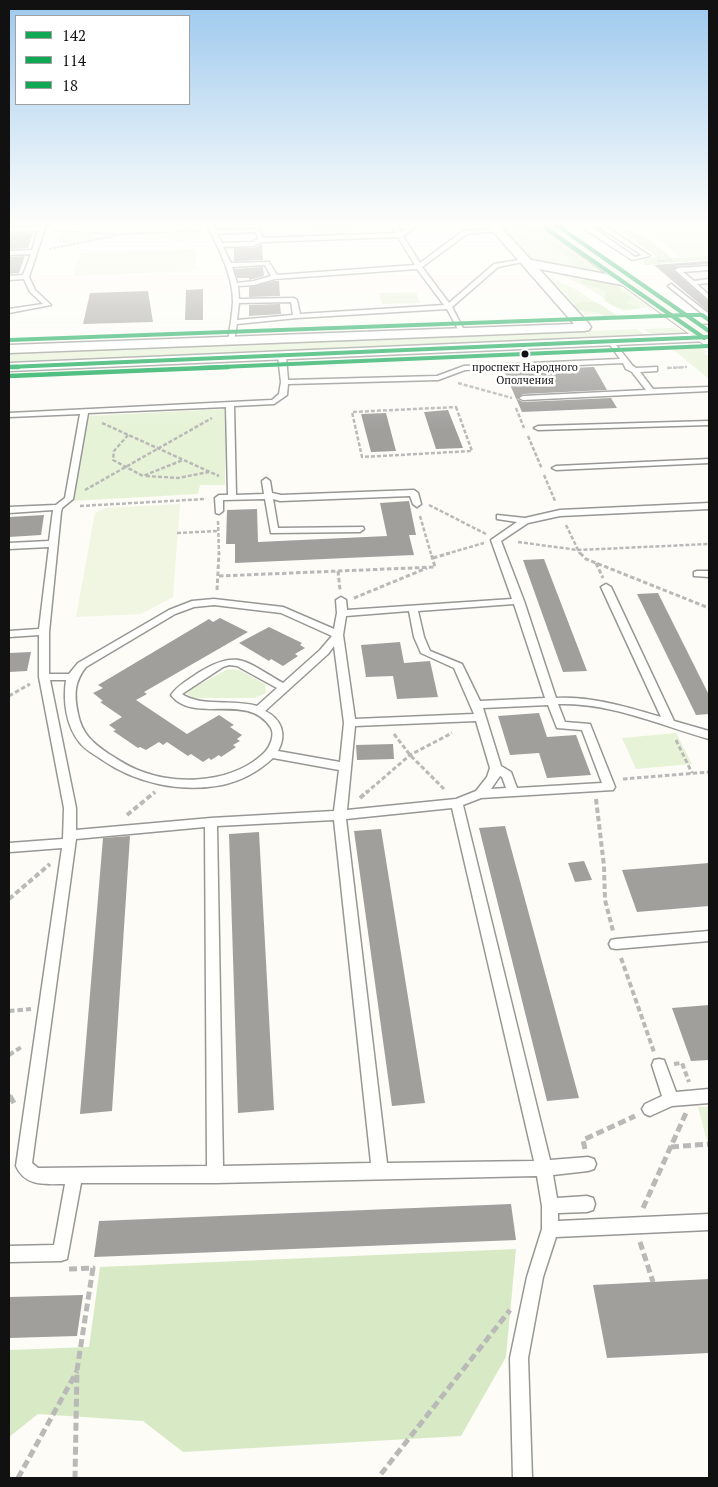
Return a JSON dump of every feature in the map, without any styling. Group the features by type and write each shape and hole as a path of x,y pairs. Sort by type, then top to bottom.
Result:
{"main road":[{"path":"643,291 705,329"},
{"path":"651,291 705,329"}],"street":[{"path":"552,291 584,327"},
{"path":"9,349 584,327 705,329"},
{"path":"9,367 610,342 705,329"}],"lane":[{"path":"9,311 48,305 32,291"},
{"path":"231,340 236,301 235,291"},
{"path":"437,291 449,307 462,332"},
{"path":"233,322 297,316 449,307 466,291"},
{"path":"675,291 705,329"},
{"path":"236,301 294,300 297,316"},
{"path":"610,342 629,367 635,370 650,392"},
{"path":"9,415 266,404 280,400 283,395 285,382 282,356"},
{"path":"285,382 438,378 464,368 624,361"},
{"path":"635,370 654,369"},
{"path":"523,398 709,389"},
{"path":"230,407 232,497"},
{"path":"9,510 58,507 70,503 84,413"},
{"path":"538,428 709,423"},
{"path":"556,468 709,462"},
{"path":"266,482 274,531 360,529"},
{"path":"218,511 219,498 232,497 268,496 280,498 414,493 416,502"},
{"path":"10,847 211,822 340,815 457,803 480,794 609,787 586,727 561,725 550,700 519,601 496,540 525,521 560,513 709,506"},
{"path":"58,507 39,680 70,808 69,839 24,1166 35,1176 74,1176 544,1168 588,1164"},
{"path":"500,517 525,521"},
{"path":"9,546 54,544"},
{"path":"697,574 709,574"},
{"path":"606,586 669,723"},
{"path":"380,1171 340,815 350,723 338,635 342,604 413,608 519,601"},
{"path":"285,688 239,663 228,662 181,689 176,694 181,700 190,703 233,704 258,710 270,719 278,730 278,740 271,754 240,774 221,781 199,783 134,774 93,749 83,739 77,729 68,691 72,677 82,665 172,612 192,604 214,602 283,610 338,635"},
{"path":"413,608 419,638 426,653 458,666 464,674 481,717 496,768 490,783 480,794"},
{"path":"9,634 44,632"},
{"path":"258,710 324,652 338,635"},
{"path":"39,680 72,677"},
{"path":"476,705 575,700 610,706 709,735"},
{"path":"350,723 481,717"},
{"path":"271,754 345,767"},
{"path":"496,768 507,775 513,792"},
{"path":"457,803 544,1168 550,1206 550,1229 535,1277 519,1358 522,1478"},
{"path":"211,822 215,1175"},
{"path":"616,944 709,936"},
{"path":"659,1064 671,1099"},
{"path":"650,1109 671,1099 709,1096"},
{"path":"9,1254 61,1253 74,1176"},
{"path":"550,1206 587,1204"},
{"path":"550,1229 638,1219 709,1222"}],"path":[{"path":"654,369 687,367"},
{"path":"438,378 512,398"},
{"path":"70,503 125,467 230,407"},
{"path":"456,407 472,451 362,457 352,412 456,407"},
{"path":"84,413 231,482"},
{"path":"128,435 114,451 113,460 143,476 196,477 210,472"},
{"path":"143,476 184,460"},
{"path":"70,503 178,503 204,499"},
{"path":"416,502 496,540 578,550 709,544"},
{"path":"342,604 435,566 416,502"},
{"path":"218,511 218,581"},
{"path":"177,533 218,531"},
{"path":"433,558 496,540"},
{"path":"578,550 586,558 709,608"},
{"path":"219,576 430,567"},
{"path":"338,571 339,575"},
{"path":"9,696 39,680"},
{"path":"340,815 410,755 481,717"},
{"path":"385,721 410,755 457,803"},
{"path":"669,723 692,773"},
{"path":"620,780 709,772"},
{"path":"126,816 160,788"},
{"path":"9,899 51,863 69,839"},
{"path":"588,1164 583,1140 650,1109"},
{"path":"653,1282 638,1219 688,1109"},
{"path":"671,1147 709,1144"},
{"path":"61,1253 58,1269 93,1268 78,1370 75,1478"},
{"path":"381,1474 511,1308"},
{"path":"18,1478 78,1370"}],"shaded area":[{"path":"684,291 709,291 709,313"}],"green space":[{"path":"563,291 580,291 610,313 585,315"},
{"path":"594,291 627,291 650,307 623,311"},
{"path":"607,291 622,291 631,297 627,303 640,308 621,308 604,300"},
{"path":"416,292 420,303 382,304 379,293"},
{"path":"583,301 598,303 619,317 609,318 595,312 577,311 573,307 575,303"},
{"path":"673,328 682,330 684,333 655,337 643,329"},
{"path":"637,329 648,337 9,363 9,354"},
{"path":"670,347 700,348 708,352 704,353 709,357 709,379"},
{"path":"225,409 225,485 200,485 198,494 72,501 87,416"},
{"path":"180,504 173,597 141,614 76,617 95,513 106,508"},
{"path":"228,669 239,670 265,684 266,693 255,698 194,698 187,694 188,691"},
{"path":"676,733 692,764 636,769 622,738"},
{"path":"698,1107 709,1107 709,1150 708,1145"},
{"path":"516,1249 506,1357 461,1436 183,1452 143,1421 38,1414 9,1437 9,1350 89,1347 100,1267"}],"building":[{"path":"148,291 153,322 83,324 90,293"},
{"path":"186,291 203,291 203,320 185,320"},
{"path":"249,291 280,291 280,296 249,297"},
{"path":"685,291 697,291 709,302 709,312"},
{"path":"280,304 281,314 249,316 249,305"},
{"path":"594,367 607,390 523,394 517,399 523,402 611,398 617,408 522,412 504,371"},
{"path":"448,410 463,448 436,449 424,412"},
{"path":"386,413 396,451 371,452 361,414"},
{"path":"409,501 416,535 409,535 414,555 235,563 235,544 226,544 227,510 257,509 258,542 387,536 380,503"},
{"path":"44,515 41,535 9,537 9,517"},
{"path":"544,559 587,671 563,672 523,560"},
{"path":"658,593 709,695 709,714 696,715 637,594"},
{"path":"220,618 248,632 144,692 147,694 136,700 187,734 219,715 234,725 230,727 242,735 237,739 240,741 233,745 236,747 221,757 219,755 203,762 191,754 188,756 167,742 163,745 159,742 146,750 138,748 113,731 116,730 109,725 122,717 100,702 103,701 93,693 103,688 98,685 209,619 213,622"},
{"path":"269,627 302,643 300,645 305,648 295,654 298,656 283,666 271,659 269,661 239,643"},
{"path":"400,642 404,663 430,661 438,697 397,699 393,676 366,677 361,645"},
{"path":"31,652 27,671 9,672 9,653"},
{"path":"539,713 547,737 576,735 591,775 547,778 539,753 510,755 498,716"},
{"path":"393,744 394,759 357,760 356,745"},
{"path":"505,826 579,1098 547,1101 479,828"},
{"path":"381,829 425,1103 392,1106 354,831"},
{"path":"259,832 274,1110 238,1113 229,834"},
{"path":"130,836 112,1111 80,1114 103,838"},
{"path":"584,861 592,880 575,882 568,863"},
{"path":"709,863 709,906 637,912 622,870"},
{"path":"709,1005 709,1060 691,1061 672,1008"},
{"path":"511,1204 516,1240 94,1257 99,1221"},
{"path":"709,1279 709,1353 607,1358 593,1285"},
{"path":"83,1295 77,1336 9,1338 9,1297"}],"transit line":[{"name":"114","path":"637,291 704,338"},
{"name":"142","path":"652,291 709,331"},
{"name":"18","path":"9,340 687,315 702,315 709,320"},
{"name":"142","path":"9,367 709,337"},
{"name":"114","path":"9,376 709,346"}],"place":[{"name":"проспект Народного Ополчения","path":"525,354"}]}
